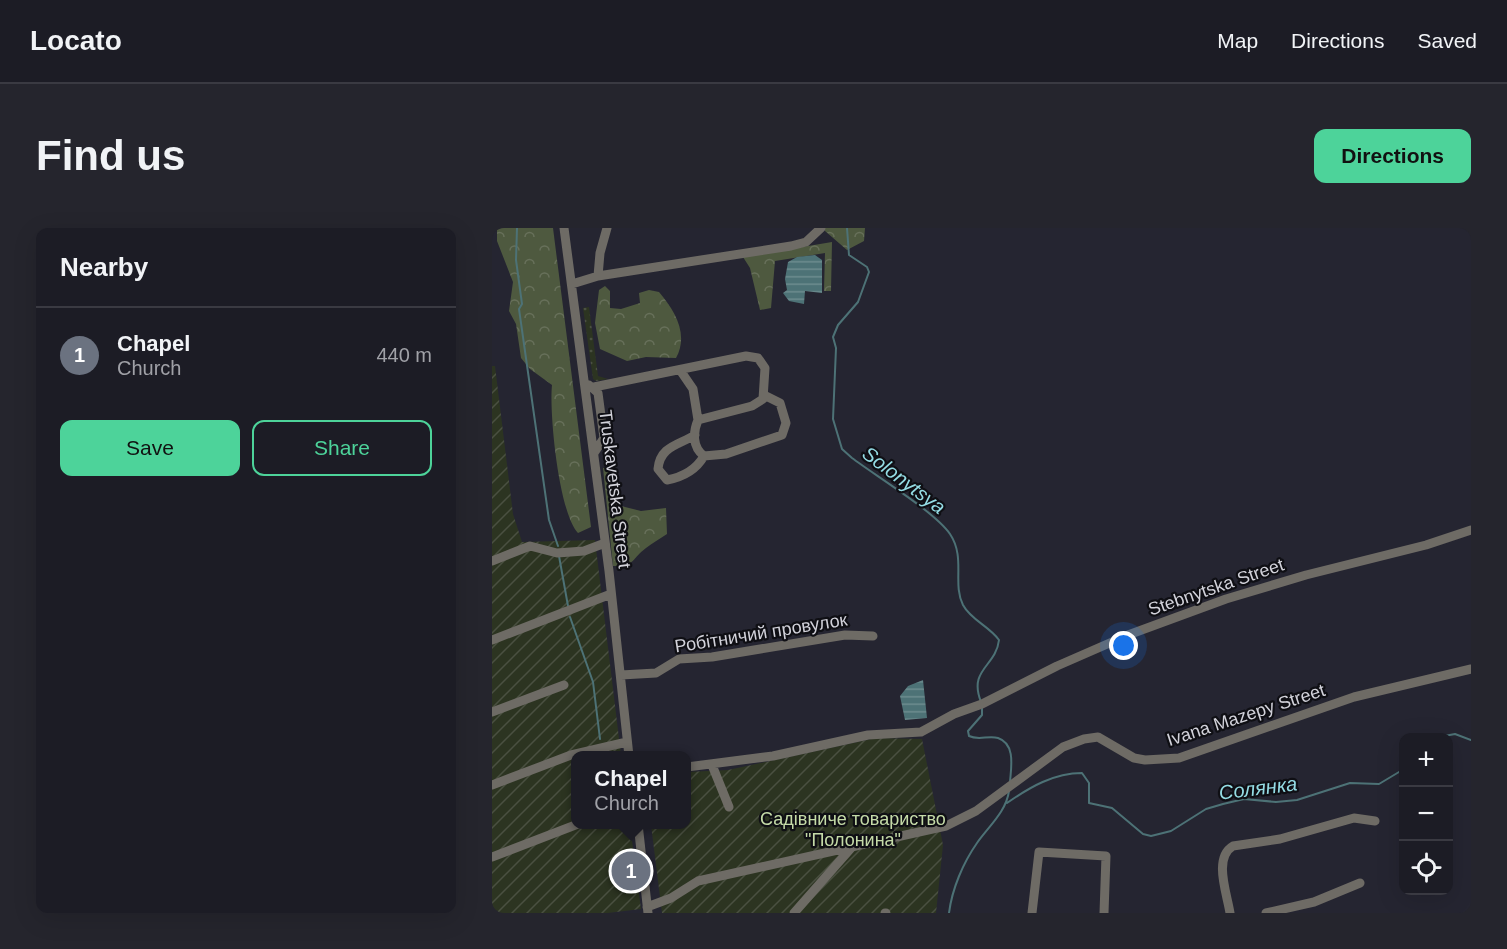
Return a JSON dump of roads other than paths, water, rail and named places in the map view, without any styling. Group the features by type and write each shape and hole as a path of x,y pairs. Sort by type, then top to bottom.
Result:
{"street":[{"name":"Truskavetska Street","path":"564,228 589,386 594,453 628,751"},
{"path":"598,276 600,253 608,228"},
{"path":"572,284 598,276 791,246 806,242 821,228"},
{"path":"589,386 752,356 761,362 765,368 764,395 759,403 698,420"},
{"path":"680,370 693,389 698,420 694,435 696,448 704,456"},
{"path":"704,456 726,454 782,435 786,423 780,403 764,395"},
{"path":"694,435 668,448 662,456 658,469 667,480 675,478 698,466 704,456"},
{"name":"Stebnytska Street","path":"691,767 773,756 868,735 913,734 954,714 982,705 1067,661 1128,635 1204,607 1306,575 1426,545 1471,530"},
{"path":"492,561 530,546 557,553 584,551 605,543"},
{"path":"492,640 611,594"},
{"name":"Робітничий провулок","path":"621,675 656,673 679,659 712,657 845,635 873,636"},
{"name":"Ivana Mazepy Street","path":"648,910 698,881 946,826 976,811 1010,783 1064,747 1084,739 1098,737 1134,758 1145,760 1179,758 1354,697 1471,669"},
{"path":"492,712 564,685"},
{"path":"588,751 627,742"},
{"path":"492,785 571,755"},
{"path":"712,765 729,807"},
{"path":"1230,913 1222,863 1228,849 1280,839 1353,818 1375,821"},
{"path":"492,857 571,828"},
{"path":"638,829 648,910"},
{"path":"794,913 853,847"},
{"path":"1032,913 1039,852 1106,856 1104,913"},
{"path":"1266,913 1314,902 1360,883"}],"waterway":[{"path":"517,228 516,260 522,304 519,309 549,520 558,546"},
{"name":"Solonytsya","path":"847,228 849,255 867,267 869,272 858,302 838,325 833,337 836,348 833,419 842,449 932,515 950,534 955,543 960,597 963,605 999,640 997,649 980,675 978,691 981,702"},
{"path":"559,556 568,606"},
{"path":"570,617 593,682 600,739"},
{"name":"Solonytsya","path":"982,707 982,715 968,731 969,736 994,737 1008,745 1011,757 1010,782"},
{"name":"Солянка","path":"1453,734 1471,740"},
{"name":"Солянка","path":"1007,803 1052,778 1082,773 1089,783 1089,803 1112,808 1143,834 1151,836 1171,831 1206,809 1223,804 1244,799 1276,802 1297,800 1350,783 1379,784 1399,772"},
{"name":"Solonytsya","path":"949,913 955,886 967,859 1001,812 1009,791"}],"place":[{"name":"Chapel","path":"631,871"}],"park label":[{"name":"Садівниче товариство \"Полонина\"","path":"853,829"}]}
